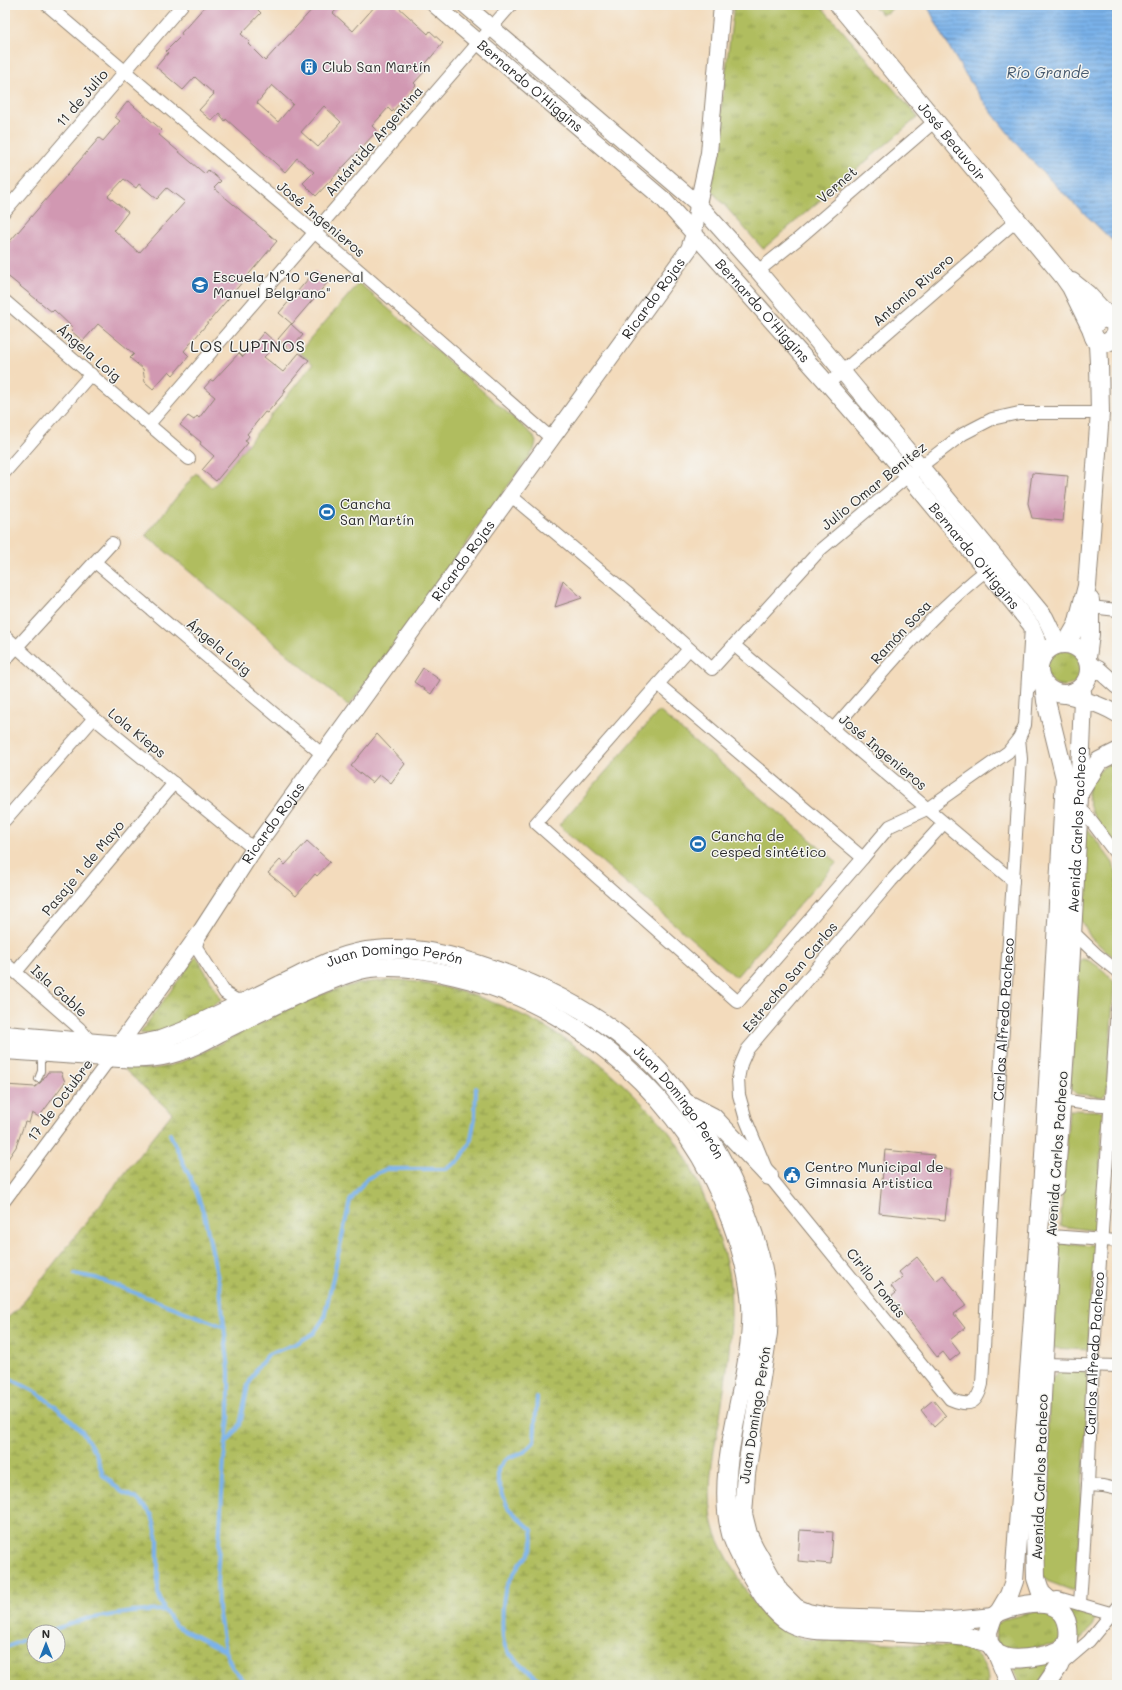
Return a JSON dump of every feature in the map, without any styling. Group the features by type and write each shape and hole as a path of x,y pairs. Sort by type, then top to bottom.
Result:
{"main road":[{"name":"José Beauvoir","path":"839,5 1064,277 1087,294 1109,335"},
{"path":"1100,413 1107,383 1109,335"},
{"name":"Avenida Carlos Pacheco","path":"1010,1685 993,1649 988,1632 996,1614 1009,1595 1014,1582 1042,1191 1065,778 1046,701 1044,653 1050,648 1062,644 1077,625 1087,586 1100,413"},
{"name":"Avenida Carlos Pacheco","path":"1044,1601 1036,1578 1035,1528 1051,1236 1062,1100 1072,931 1082,693 1087,679 1090,634 1091,607 1087,586"},
{"path":"1062,644 1074,646 1080,650 1088,661"},
{"path":"1045,677 1066,694 1074,691 1082,693"},
{"path":"1079,792 1099,761 1117,752"},
{"name":"Juan Domingo Perón","path":"5,1050 41,1053 115,1051 160,1040 184,1031 348,955 374,950 401,949 433,952 466,959 515,976 550,991 577,1007 632,1045 658,1070 683,1101 722,1158 736,1186 753,1233 762,1264 768,1299 769,1316 768,1333 746,1474 743,1514 748,1534 754,1547 779,1591 796,1608 808,1614 953,1621 996,1614"},
{"name":"Juan Domingo Perón","path":"5,1035 91,1042 115,1051 154,1058 191,1047 283,1000 346,974 368,968 409,968 431,970 458,976 491,986 527,1000 561,1019 599,1044 618,1060 646,1086 673,1116 709,1171 721,1195 738,1239 749,1286 752,1327 730,1453 726,1504 734,1542 764,1599 775,1611 788,1621 799,1626 828,1630 968,1637 993,1649"},
{"path":"683,1101 713,1117 769,1176"},
{"path":"996,1614 1021,1605 1044,1601 1061,1611 1068,1625 1063,1652 1046,1685"},
{"path":"993,1649 1009,1658 1063,1652"}],"street":[{"name":"José Ingenieros","path":"47,5 551,438"},
{"name":"11 de Julio","path":"5,211 182,5"},
{"name":"Bernardo O'Higgins","path":"434,5 662,199 828,384 914,471"},
{"name":"Bernardo O'Higgins","path":"465,5 491,29 698,204 758,271 842,371 914,471 992,566 1031,625 1038,640 1045,677"},
{"name":"Antártida Argentina","path":"149,424 512,5"},
{"name":"Ricardo Rojas","path":"115,1051 199,934 254,849 690,248 694,234 698,204 709,152 722,5"},
{"name":"Ricardo Rojas","path":"720,28 729,5"},
{"name":"Vernet","path":"758,271 798,239 935,120"},
{"name":"Antonio Rivero","path":"828,384 1017,220"},
{"name":"Ángela Loig","path":"5,301 190,458"},
{"path":"5,472 91,374"},
{"name":"Julio Omar Benitez","path":"689,649 712,670 820,550 914,471 963,434 992,419 1019,413 1100,413"},
{"path":"510,496 626,592 689,649 536,823 738,1002 890,826 927,809 1008,752 1020,738"},
{"path":"5,660 112,543"},
{"name":"Ángela Loig","path":"95,562 323,755"},
{"name":"Bernardo O'Higgins","path":"992,566 1045,617 1062,644"},
{"name":"Ramón Sosa","path":"833,729 960,592 992,566"},
{"path":"1091,607 1117,610"},
{"name":"Carlos Alfredo Pacheco","path":"963,1404 972,1403 979,1396 982,1384 994,1165 1021,759 1020,738 1025,725 1031,625"},
{"name":"Lola Kieps","path":"5,636 94,718 254,849"},
{"name":"José Ingenieros","path":"735,646 1013,881"},
{"path":"1088,661 1117,686"},
{"path":"1028,692 1045,677"},
{"path":"658,684 863,858"},
{"path":"1082,693 1117,714"},
{"path":"5,820 94,718"},
{"name":"Pasaje 1 de Mayo","path":"16,972 174,783"},
{"path":"1078,815 1085,813 1117,855"},
{"name":"Estrecho San Carlos","path":"769,1176 746,1120 739,1095 738,1079 741,1064 747,1050 891,881 944,823"},
{"path":"1072,931 1097,955 1117,971"},
{"path":"199,934 196,947 226,993 236,1000 251,999"},
{"name":"Isla Gable","path":"5,963 79,1028 91,1042"},
{"name":"Carlos Alfredo Pacheco","path":"1080,1604 1101,1240 1113,1106 1117,1009"},
{"name":"17 de Octubre","path":"5,1200 115,1051"},
{"path":"1062,1100 1113,1106"},
{"name":"Cirilo Tomás","path":"769,1176 950,1399 963,1404"},
{"path":"1051,1236 1117,1241"},
{"path":"1045,1364 1117,1366"},
{"path":"1088,1486 1103,1486 1117,1489"},
{"path":"1044,1601 1058,1598 1115,1612 1089,1641 1063,1652"},
{"path":"1063,1652 1089,1641"}],"lane":[{"path":"38,1078 41,1069 41,1053"}],"green space":[{"path":"734,5 820,5 918,117 763,249 711,190"},
{"path":"872,5 895,5 889,12 882,14"},
{"name":"Cancha San Martín","path":"359,283 533,435 536,442 534,450 349,706 146,535 196,473 212,488 313,364 299,352"},
{"path":"1068,650 1077,655 1081,661 1081,675 1077,681 1068,686 1060,686 1051,681 1047,675 1046,664 1051,655 1057,651"},
{"name":"Cancha de cesped sintético","path":"659,711 837,862 736,977 559,825"},
{"path":"1117,757 1117,849 1093,814 1089,804 1088,794 1089,785 1095,775"},
{"path":"1088,829 1113,863 1117,875 1117,942 1115,956 1112,956 1091,938 1080,919 1085,830"},
{"path":"196,956 222,1000 171,1028 149,1034 140,1033"},
{"path":"1082,959 1090,961 1100,968 1109,975 1114,983 1107,1091 1103,1097 1076,1094 1070,1088 1078,962"},
{"path":"400,980 433,985 466,993 498,1004 528,1018 557,1034 585,1053 636,1097 666,1128 686,1158 700,1187 718,1235 726,1260 729,1277 731,1320 729,1354 711,1472 710,1498 715,1531 725,1553 747,1592 766,1618 774,1625 804,1639 954,1646 969,1650 978,1656 984,1665 988,1685 5,1685 5,1320 19,1308 172,1113 111,1057 130,1066 146,1069 161,1068 200,1054 307,1000 341,988 374,982"},
{"path":"1069,1110 1103,1111 1097,1231 1060,1226"},
{"path":"1060,1243 1095,1245 1088,1350 1053,1348"},
{"path":"1061,1369 1086,1372 1089,1377 1076,1588 1071,1590 1047,1581 1041,1573 1050,1381"},
{"path":"1067,1606 1097,1617 1093,1627 1077,1642 1075,1642"},
{"path":"1038,1611 1054,1616 1059,1622 1061,1639 1054,1645 1010,1651 997,1644 996,1624 1004,1619"},
{"path":"1055,1658 1038,1685 1020,1685 1014,1669"}],"water":[{"name":"Río Grande","path":"927,5 1117,5 1117,245 1031,160 994,115 962,69"}],"building":[{"path":"206,5 253,5 261,13 241,34 250,42 248,44 265,61 316,5 342,5 333,13 353,31 376,5 396,5 428,34 430,31 443,43 422,68 425,71 414,83 416,85 392,112 388,108 372,126 377,131 316,196 303,183 314,172 297,158 285,172 226,119 225,121 219,113 212,121 199,110 214,94 195,77 183,90 156,67 168,53 166,51 182,35 181,33","holes":["272,85 293,104 278,122 257,103","324,106 341,122 318,147 301,132"]},
{"path":"128,101 162,130 158,134 205,174 208,170 221,181 214,188 277,241 184,351 189,356 173,375 169,371 153,389 145,382 143,369 130,358 134,354 98,324 83,341 71,331 73,328 54,310 52,312 5,274 5,247 99,138 103,141 120,121 115,117","holes":["124,179 136,188 139,184 157,199 167,188 185,202 139,253 114,230 128,212 108,196"]},
{"path":"315,271 328,282 292,324 279,313"},
{"path":"291,324 303,335 290,350 278,339"},
{"path":"264,332 277,344 264,357 283,372 299,353 309,360 284,390 286,391 267,413 265,412 247,434 249,436 245,441 248,443 216,481 202,470 214,456 200,444 201,442 180,425 188,416 194,420 197,416 199,418 215,397 204,388 211,380 213,381 239,353 243,357"},
{"path":"1032,473 1068,476 1063,521 1032,518 1028,503"},
{"path":"563,580 582,598 555,607"},
{"path":"423,668 440,680 431,694 414,682"},
{"path":"377,734 405,764 391,783 380,774 372,783 351,766"},
{"path":"307,841 330,862 317,876 315,874 296,896 268,873 280,860 285,865"},
{"path":"48,1072 61,1072 65,1082 39,1117 32,1113 29,1123 25,1122 16,1147 5,1163 5,1085 35,1087 41,1082"},
{"path":"885,1150 934,1155 933,1167 951,1169 945,1220 879,1213"},
{"path":"917,1257 936,1281 943,1275 967,1305 954,1314 965,1328 950,1340 960,1353 950,1361 943,1352 937,1357 891,1297 896,1293 891,1286 903,1277 899,1272"},
{"path":"933,1400 946,1416 934,1427 921,1410"},
{"path":"800,1530 833,1532 831,1564 798,1561"}],"waterway":[{"path":"226,1444 240,1425 248,1385 257,1368 268,1355 297,1343 314,1333 324,1318 350,1201 366,1179 386,1169 446,1169 460,1160 470,1143 475,1118 476,1088"},
{"path":"170,1134 195,1188 204,1214 220,1288 229,1371 229,1418 224,1460 217,1580 218,1608 225,1651 232,1667 248,1685"},
{"path":"75,1274 96,1278 225,1327"},
{"path":"5,1376 38,1393 63,1413 82,1431 96,1454 103,1475 122,1492 137,1499 152,1515 158,1539 158,1593 164,1610 176,1626 225,1651"},
{"path":"537,1397 534,1442 524,1452 506,1459 498,1469 498,1482 508,1508 532,1530 533,1537 531,1551 518,1567 506,1588 503,1608 505,1646 517,1662 547,1685"},
{"path":"66,1625 86,1619 132,1612 164,1610"},
{"path":"5,1648 26,1639"}],"place":[{"name":"Club San Martín","path":"309,67"},
{"name":"Escuela N°10 \"General Manuel Belgrano\"","path":"200,285"},
{"name":"Cancha San Martín","path":"327,512"},
{"name":"Cancha de cesped sintético","path":"698,844"},
{"name":"Centro Municipal de Gimnasia Artistica","path":"792,1175"}],"district":[{"name":"LOS LUPINOS","path":"248,346"}]}
